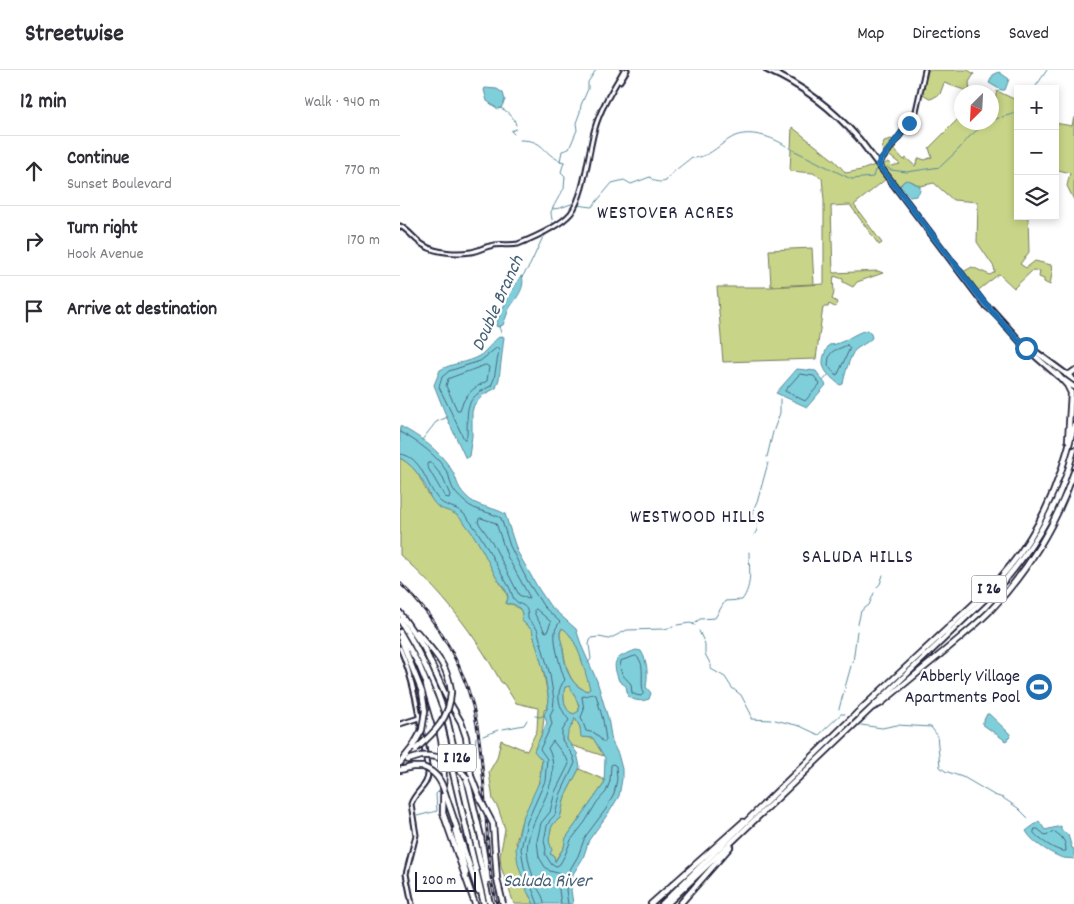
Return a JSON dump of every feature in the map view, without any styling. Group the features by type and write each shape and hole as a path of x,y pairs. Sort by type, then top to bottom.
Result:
{"highway":[{"path":"1066,374 1074,371"},
{"path":"1057,374 1067,385 1071,393 1068,444 1062,471"},
{"path":"1070,408 1074,398"},
{"name":"I 26","path":"662,904 997,581 1019,555 1038,526 1062,471 1074,425"},
{"name":"I 26","path":"667,904 995,590 1022,560 1038,537 1057,502 1074,450"},
{"path":"871,707 880,704 972,628 1010,588 1046,536 1074,472"},
{"path":"400,613 442,662 448,676 450,692 448,707 441,724 400,763"},
{"path":"400,613 424,648 446,696 461,722 466,737 470,773 475,789 493,824 496,879 503,904"},
{"name":"I 126","path":"400,620 424,661 447,719 491,904"},
{"name":"I 126","path":"400,632 416,660 433,697 445,735 483,904"},
{"path":"400,638 422,692 425,711 422,730 408,760"},
{"path":"426,681 426,688 439,729 444,755 443,813 475,904"},
{"path":"408,760 421,756 443,758 462,772 475,789"},
{"path":"400,770 423,767 438,776 446,793 483,904"},
{"path":"462,772 469,787 481,837 491,904"},
{"path":"652,903 774,794"},
{"path":"448,799 470,891"},
{"path":"680,904 762,813"}],"main road":[{"path":"767,70 798,85 831,109 860,139 985,306 1034,356 1074,387"},
{"path":"1023,344 1074,380"}],"street":[{"path":"400,226 428,248 437,251 473,252 493,245 515,245 557,224 569,215 575,205 585,176 591,142 598,118 625,70"},
{"path":"878,164 916,111 925,70"},
{"path":"400,648 410,676 419,718 428,778 411,804 416,835 406,874 412,904"},
{"path":"400,724 419,718"},
{"path":"400,763 408,760"},
{"path":"400,770 408,760"}],"green space":[{"path":"925,70 968,70 974,74 969,85 954,86 944,83 940,94 931,99 921,93"},
{"path":"999,92 1014,99 1014,220 1028,220 1029,252 1020,264 1026,268 1035,261 1051,265 1050,285 1039,277 1040,271 1033,270 1014,288 999,274 976,292 961,273 972,267 990,275 995,272 994,267 977,242 978,202 953,200 934,183 920,186 911,181 902,183 897,188 881,166 888,162 892,166 900,164 882,150 884,141 891,139 896,141 892,147 904,160 906,158 915,166 919,158 925,160 932,157 929,148 954,123 954,130 999,130"},
{"path":"1074,117 1074,200 1067,186 1070,173 1059,170 1059,124 1072,126"},
{"path":"792,127 835,161 846,173 875,165 886,179 854,205 882,243 879,245 850,205 831,206 833,273 878,271 883,273 857,282 853,287 843,282 843,279 834,276 832,299 837,302 835,307 829,304 828,307 823,307 816,359 723,362 717,287 824,284 824,200 822,178 813,173 790,171"},
{"path":"812,248 814,284 771,286 769,250"},
{"path":"400,458 413,468 435,503 465,522 506,592 508,598 506,603 512,604 521,610 524,623 532,630 542,664 549,701 547,709 544,710 540,739 535,748 536,753 542,760 538,787 522,820 516,842 529,895 534,904 514,904 501,867 500,856 505,829 498,808 493,800 489,772 497,758 501,740 527,751 537,730 538,708 516,703 456,614 430,584 400,555"},
{"path":"562,628 572,638 580,654 590,686 590,689 587,691 575,683 568,672 560,638"},
{"path":"567,686 571,686 578,701 579,711 574,714 567,710 565,704 564,689"},
{"path":"575,718 580,727 582,737 593,738 604,756 570,745 567,734"},
{"path":"579,769 605,780 604,784 566,838 564,847 554,862 554,856 550,854 551,828 560,818 565,796"}],"water":[{"path":"999,72 1009,79 1005,90 999,89 999,85 989,83 993,75"},
{"path":"485,88 497,89 503,93 505,100 501,108 498,109 487,101"},
{"path":"908,180 920,186 920,191 916,196 910,197 900,186 904,181"},
{"path":"522,276 521,290 509,309 503,325 498,327 496,326 500,313"},
{"path":"867,330 872,338 855,350 843,384 840,385 824,368 823,358 825,352 829,345 839,343"},
{"path":"500,336 504,337 499,379 496,388 483,395 474,405 472,412 472,436 469,456 466,459 434,385 440,370 479,356"},
{"path":"797,369 816,371 826,385 807,407 776,393"},
{"name":"Saluda River","path":"400,426 421,439 441,456 453,473 460,489 470,500 505,514 517,551 550,606 576,629 597,681 608,718 612,742 622,769 622,779 619,796 589,840 583,858 573,874 571,890 573,904 534,904 527,891 518,864 516,849 522,820 540,780 542,760 534,751 547,723 544,714 549,701 545,676 532,630 522,621 522,613 519,608 513,604 506,604 508,597 506,591 466,525 455,514 437,506 416,471 400,458","holes":["562,628 576,645 590,689 587,691 580,688 568,672 560,636","570,686 579,705 579,711 574,714 566,707 565,687","575,718 580,727 581,737 593,738 605,758 604,784 566,838 564,847 555,862 554,856 550,854 552,850 549,841 551,828 560,818 565,796 580,767 577,753 567,740"]},
{"path":"636,650 641,651 645,660 647,673 646,687 651,693 649,699 638,701 628,696 626,686 619,681 615,668 619,658"},
{"path":"987,714 1009,733 1011,736 1006,741 982,724"},
{"path":"1039,821 1045,830 1061,826 1061,830 1068,835 1074,849 1074,859 1060,857 1032,839 1026,831"}],"waterway":[{"name":"Double Branch","path":"564,162 560,161 562,151 569,149 577,130 576,123 588,89 588,82 596,70"},
{"path":"1037,85 1047,70"},
{"path":"500,108 510,115 516,125"},
{"path":"1002,117 1014,113"},
{"path":"514,134 511,131 516,129"},
{"path":"887,167 891,170 907,172 940,167 977,130"},
{"path":"696,158 712,152 733,137 746,134 768,137 786,146"},
{"path":"520,140 535,142 561,161"},
{"path":"789,148 851,179 873,177 875,170 878,170"},
{"path":"577,205 592,207 612,183 624,180 631,184 650,177 657,182 666,181 677,169 692,157 694,158"},
{"name":"Double Branch","path":"553,226 551,212 564,189 565,176 561,172 564,162"},
{"path":"553,209 574,203"},
{"name":"Double Branch","path":"522,277 542,239 551,229"},
{"name":"Double Branch","path":"499,326 502,336"},
{"path":"824,380 828,375"},
{"path":"767,457 780,413 780,399"},
{"name":"Double Branch","path":"422,440 436,422 448,417"},
{"path":"754,535 757,526 752,513 768,463"},
{"path":"693,624 700,619 715,618 725,601 742,600 749,582 749,552"},
{"path":"877,587 883,575"},
{"path":"858,624 861,611 869,605 874,593"},
{"path":"677,625 690,623 695,625"},
{"path":"588,663 591,659 589,644 591,638 609,639 627,630 673,627"},
{"path":"699,631 705,644 705,654 711,669 725,677 732,688 741,695 751,714 751,719 771,720"},
{"path":"853,662 857,631"},
{"path":"839,709 851,666"},
{"path":"775,720 800,726 819,735 841,714 845,714"},
{"path":"535,716 540,717 544,715"},
{"path":"503,729 524,725 527,720"},
{"path":"861,725 882,728 897,725 931,727 937,735 940,767 1003,798 1018,808 1028,818"},
{"path":"483,736 498,730"},
{"path":"474,765 476,737"},
{"path":"417,816 437,811 436,794 439,791"}],"railway":[{"path":"400,583 427,613 450,648 467,686 473,705 482,765 492,885 497,904"}],"place":[{"name":"Abberly Village Apartments Pool","path":"1039,687"}],"district":[{"name":"WESTOVER ACRES","path":"666,214"},
{"name":"WESTWOOD HILLS","path":"698,518"},
{"name":"SALUDA HILLS","path":"858,558"}],"route":[{"path":"909,123 878,164 982,300 1026,348"}]}
